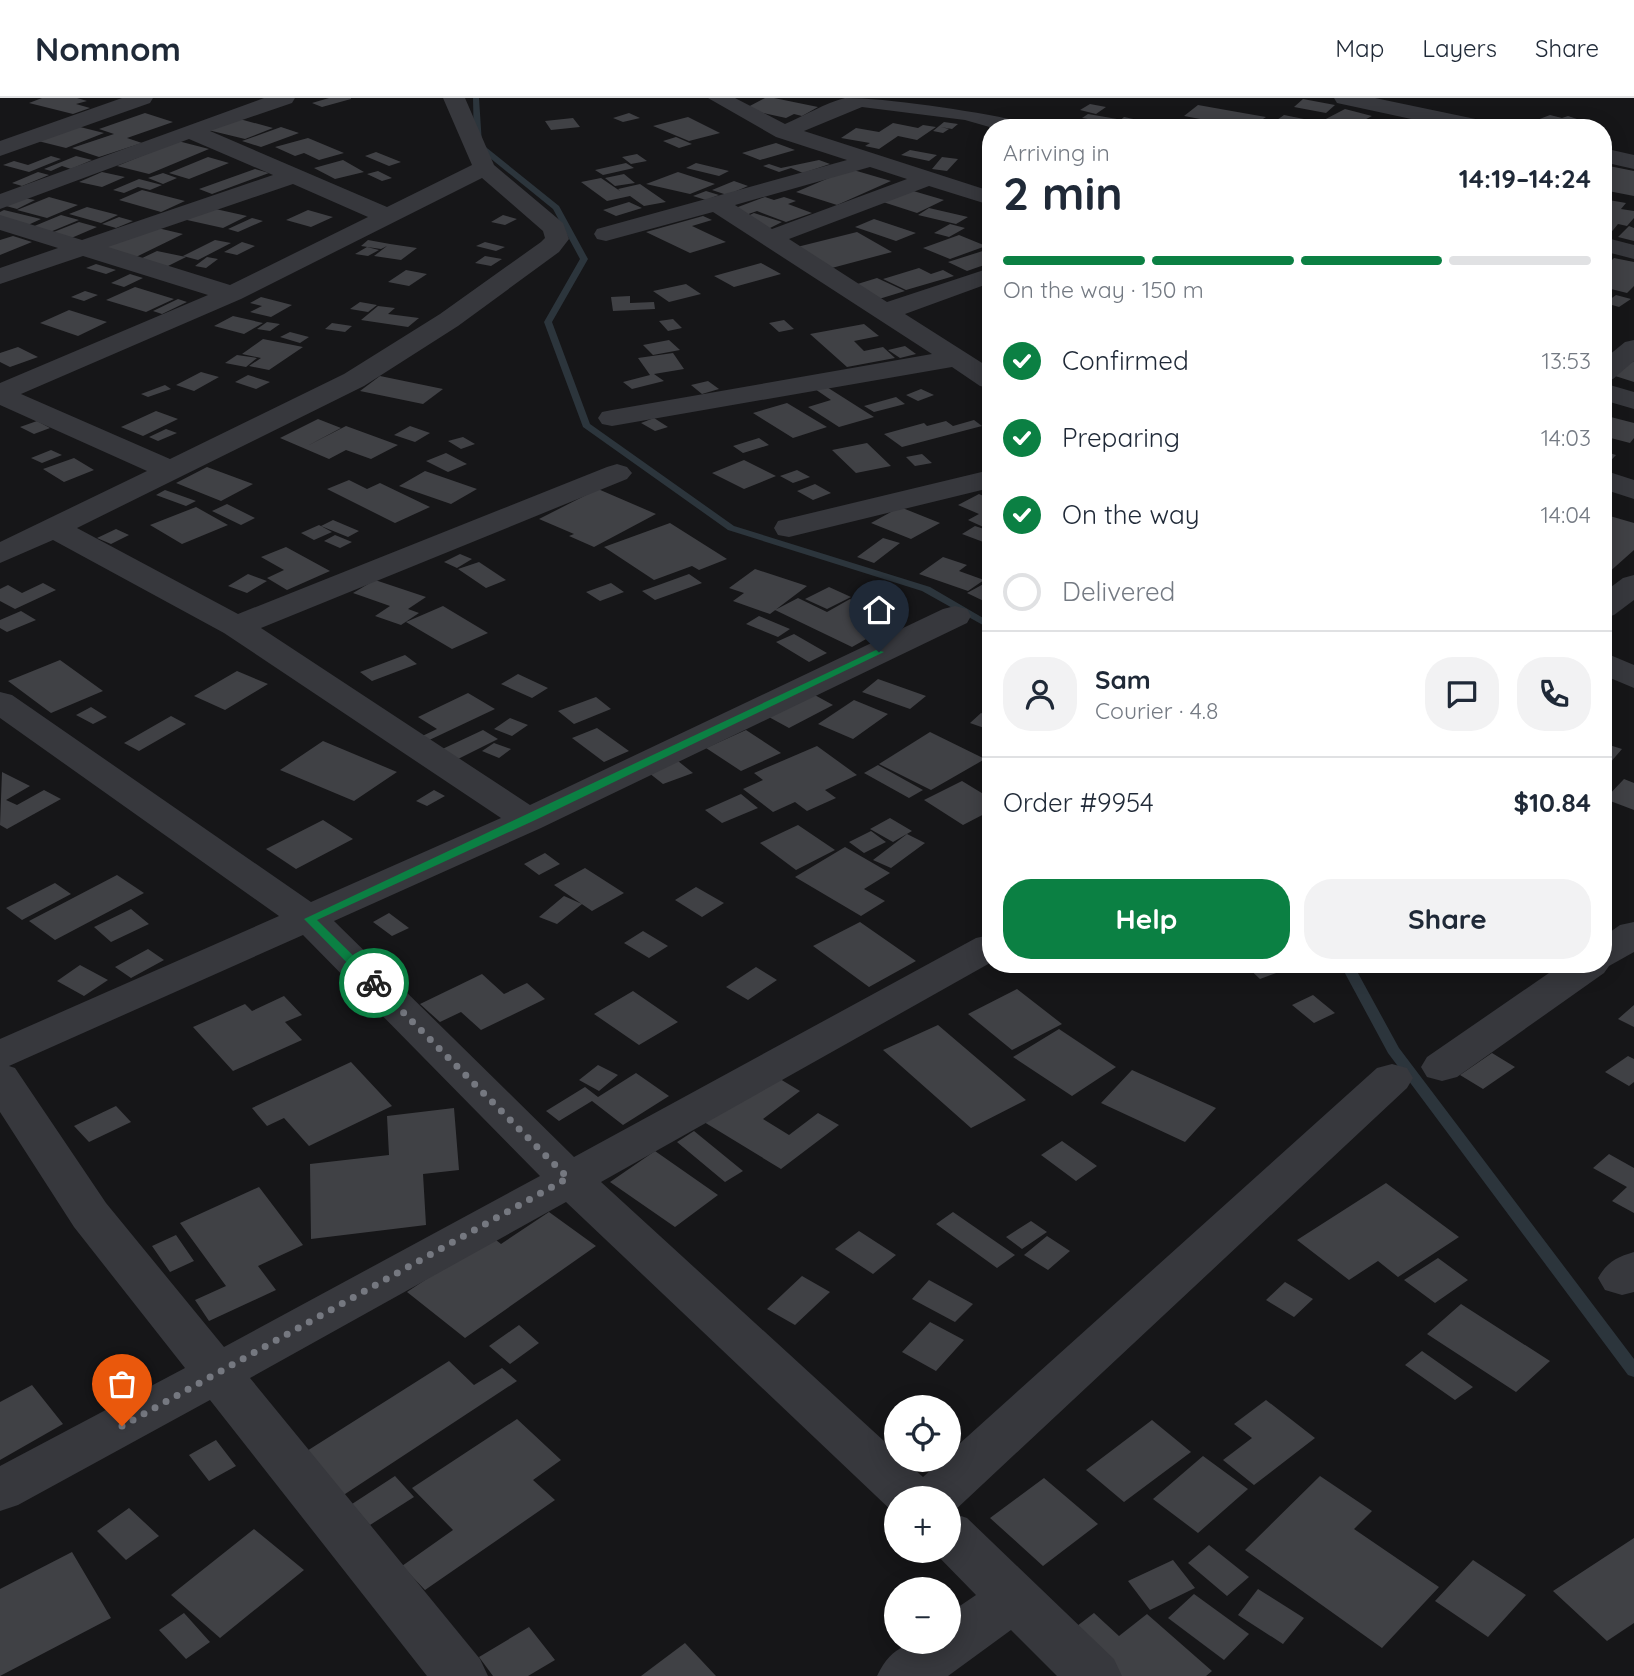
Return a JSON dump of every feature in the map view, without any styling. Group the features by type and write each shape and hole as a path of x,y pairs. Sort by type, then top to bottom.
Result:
{"street":[{"path":"0,149 142,98"},
{"path":"0,202 284,98"},
{"path":"0,554 354,380 449,320 551,247 557,239 554,228 484,168 454,98"},
{"path":"719,98 784,132 867,161 982,196"},
{"path":"811,98 966,114 985,119"},
{"path":"1345,98 1443,116"},
{"path":"784,132 857,101"},
{"path":"190,131 387,216"},
{"path":"1612,157 1634,162"},
{"path":"606,234 867,161"},
{"path":"0,394 232,293 484,168"},
{"path":"0,276 293,176"},
{"path":"771,238 927,179"},
{"path":"718,204 888,311 982,375"},
{"path":"0,222 232,293"},
{"path":"1612,246 1634,252"},
{"path":"888,311 982,278"},
{"path":"612,418 954,356 982,347"},
{"path":"1612,366 1634,348"},
{"path":"0,394 172,471"},
{"path":"1612,394 1634,401"},
{"path":"236,626 617,473"},
{"path":"789,528 982,481"},
{"path":"1612,482 1634,489"},
{"path":"55,529 236,626 528,820"},
{"path":"1612,601 1634,585"},
{"path":"0,1055 528,820 955,616"},
{"path":"1612,667 1634,678"},
{"path":"0,702 310,919 568,1178 899,1486"},
{"path":"1612,950 1634,934"},
{"path":"0,1490 220,1374 568,1178 982,951"},
{"path":"1442,1067 1577,973"},
{"path":"0,1077 90,1215 460,1676"},
{"path":"947,1486 1392,1078"},
{"path":"961,1547 1094,1676"},
{"path":"905,1676 1014,1598"}],"building":[{"path":"42,98 77,98 87,101 76,104 90,108 73,114 29,103"},
{"path":"329,98 351,99 322,107 312,103"},
{"path":"765,98 818,107 802,116 794,114 786,118 744,109"},
{"path":"1303,99 1335,105 1326,113 1294,107"},
{"path":"1090,104 1106,107 1096,114 1080,110"},
{"path":"1198,105 1266,117 1200,119 1184,116"},
{"path":"1345,109 1372,116 1366,119 1326,119"},
{"path":"145,113 173,122 127,138 142,143 99,157 72,148 114,134 99,129"},
{"path":"629,113 640,118 623,122 613,118"},
{"path":"1088,114 1117,119 1088,119 1082,118"},
{"path":"1284,115 1304,119 1278,119"},
{"path":"1550,115 1577,119 1540,119"},
{"path":"688,117 720,133 689,141 653,126"},
{"path":"236,118 273,128 245,139 208,130"},
{"path":"573,118 580,127 551,130 545,121"},
{"path":"944,122 958,124 952,129 941,127 949,129 943,133 933,131"},
{"path":"893,123 918,128 923,125 936,127 917,140 898,136 879,149 865,146 870,143 841,138 856,128 879,132"},
{"path":"72,125 104,133 66,148 34,140"},
{"path":"281,127 299,133 261,147 242,141"},
{"path":"676,137 692,144 679,148 663,141"},
{"path":"308,138 344,153 319,160 304,153 295,156 275,147"},
{"path":"178,141 209,149 149,174 117,166"},
{"path":"776,143 795,150 760,160 742,153"},
{"path":"910,150 937,155 929,161 901,155"},
{"path":"376,152 401,162 389,166 365,156"},
{"path":"637,154 647,161 631,164 622,157"},
{"path":"51,156 61,159 29,172 3,165 14,161 28,165"},
{"path":"76,156 92,160 71,169 62,166 51,171 44,169"},
{"path":"208,157 229,163 189,179 169,173"},
{"path":"942,157 958,159 947,171 932,169"},
{"path":"343,160 364,172 335,179 314,168"},
{"path":"819,160 830,164 803,173 791,168 779,172 763,166 769,164 781,168"},
{"path":"626,163 634,168 603,175 595,170"},
{"path":"696,163 729,171 719,176 686,168"},
{"path":"1612,167 1634,171 1634,196 1612,192"},
{"path":"255,169 269,173 212,194 199,189"},
{"path":"850,169 891,181 837,205 796,192"},
{"path":"378,171 392,178 382,181 367,174"},
{"path":"38,172 49,175 22,186 12,183"},
{"path":"102,172 125,177 102,187 79,182"},
{"path":"678,172 715,184 690,194 646,184"},
{"path":"163,173 177,178 163,184 148,178"},
{"path":"624,174 635,183 615,186 605,178"},
{"path":"601,178 620,191 618,189 640,184 666,202 644,206 630,196 607,201 581,182"},
{"path":"139,179 162,185 150,190 138,187 124,193 113,190"},
{"path":"734,181 748,186 727,195 712,190"},
{"path":"142,190 185,201 161,212 119,200"},
{"path":"910,190 944,200 917,213 883,202"},
{"path":"706,191 719,195 706,200 693,196"},
{"path":"49,197 78,205 47,218 17,210"},
{"path":"765,197 774,200 784,197 796,201 788,204 812,213 786,222 757,211 743,216 730,210"},
{"path":"24,198 35,200 17,209 6,206"},
{"path":"1612,201 1626,203 1621,209 1634,211 1634,218 1627,226 1618,224 1612,231"},
{"path":"629,202 642,208 616,216 603,210"},
{"path":"202,206 247,216 223,228 178,218"},
{"path":"87,207 118,215 101,223 69,214"},
{"path":"929,208 968,217 956,224 918,215"},
{"path":"4,210 41,219 28,225 0,218 0,212"},
{"path":"308,210 333,217 311,227 286,220"},
{"path":"754,213 782,222 768,229 739,220"},
{"path":"61,215 79,220 50,232 32,227"},
{"path":"503,215 517,219 505,225 491,222"},
{"path":"703,216 712,220 692,226 726,242 690,253 646,232"},
{"path":"119,217 133,221 116,228 102,224"},
{"path":"252,218 263,221 238,232 228,229"},
{"path":"874,219 916,233 896,241 855,227"},
{"path":"79,222 97,227 69,239 51,233"},
{"path":"950,224 965,228 949,237 934,233"},
{"path":"145,225 183,234 136,257 98,247"},
{"path":"1629,226 1634,228 1634,241 1618,237"},
{"path":"857,232 892,252 828,269 793,248"},
{"path":"959,235 982,244 982,247 950,259 923,248"},
{"path":"13,236 32,242 0,255 0,240"},
{"path":"215,240 231,243 198,260 183,256"},
{"path":"368,240 417,248 401,260 374,256 387,246 381,249 361,246"},
{"path":"242,242 255,246 237,255 224,252"},
{"path":"485,242 505,247 496,251 476,246"},
{"path":"367,247 379,250 368,256 355,254"},
{"path":"157,251 186,257 166,267 138,260"},
{"path":"982,251 982,266 967,271 948,262"},
{"path":"485,256 502,259 491,266 475,263"},
{"path":"207,257 218,259 206,268 195,266"},
{"path":"1614,258 1634,262 1634,286 1627,293 1612,289"},
{"path":"761,263 781,274 734,287 714,276"},
{"path":"96,264 116,270 106,274 86,268"},
{"path":"919,268 931,274 943,270 954,276 906,290 883,279"},
{"path":"406,270 427,274 409,286 388,282"},
{"path":"130,274 143,278 124,287 111,283"},
{"path":"877,278 905,291 879,299 851,286"},
{"path":"686,284 701,294 669,302 653,291"},
{"path":"135,287 174,299 146,312 106,300"},
{"path":"85,291 98,295 84,301 71,297"},
{"path":"1616,295 1631,299 1619,307 1612,305 1612,298"},
{"path":"630,296 630,303 654,302 655,309 613,311 611,297"},
{"path":"261,297 292,305 271,317 250,312 262,306 250,303"},
{"path":"178,299 187,302 162,314 153,311"},
{"path":"360,302 377,305 368,312 350,309"},
{"path":"378,306 395,308 388,314 419,318 408,327 361,320"},
{"path":"69,310 107,322 78,336 40,323"},
{"path":"233,316 263,323 244,334 214,326"},
{"path":"673,319 682,328 668,331 659,321"},
{"path":"784,320 794,329 779,332 769,323"},
{"path":"267,322 280,324 270,331 257,329"},
{"path":"332,323 352,326 345,332 325,329"},
{"path":"864,324 879,336 854,341 864,351 883,347 895,358 847,367 810,334"},
{"path":"290,332 309,337 300,343 280,337"},
{"path":"263,339 303,347 269,370 249,366 261,358 242,354"},
{"path":"669,340 680,350 653,355 643,345"},
{"path":"905,346 916,354 900,358 888,350"},
{"path":"18,347 38,357 10,367 0,362 0,353"},
{"path":"673,353 684,369 654,374 664,381 632,389 623,382 650,375 638,358"},
{"path":"237,355 257,358 246,367 225,363"},
{"path":"1634,361 1634,382 1612,375"},
{"path":"201,372 219,377 194,391 176,385"},
{"path":"248,375 270,382 256,389 235,382"},
{"path":"380,376 443,389 423,404 360,391"},
{"path":"708,381 719,389 702,394 691,385"},
{"path":"822,384 874,417 839,427 808,407 831,400 812,387"},
{"path":"165,385 171,389 148,397 141,394"},
{"path":"921,389 934,395 918,401 906,395"},
{"path":"896,397 905,404 874,412 864,406"},
{"path":"787,403 827,427 793,438 753,413"},
{"path":"156,411 178,419 143,436 121,427"},
{"path":"1612,417 1634,423 1634,438 1630,443 1612,438"},
{"path":"654,418 668,427 655,431 641,423"},
{"path":"318,419 341,428 307,446 346,426 398,445 371,459 346,450 329,459 280,438"},
{"path":"974,420 982,426 902,447 884,434 924,423 927,426 946,421 953,426"},
{"path":"37,421 50,428 34,434 20,427"},
{"path":"410,426 430,433 415,442 394,435"},
{"path":"166,429 177,433 158,441 149,437"},
{"path":"463,437 475,444 461,449 448,441"},
{"path":"759,438 769,445 743,453 733,446"},
{"path":"867,443 891,466 856,473 832,450"},
{"path":"51,450 62,455 42,463 31,458"},
{"path":"446,453 467,464 448,472 426,461"},
{"path":"922,454 932,463 915,466 906,457"},
{"path":"74,458 94,470 64,482 43,469"},
{"path":"744,460 776,476 744,489 712,473"},
{"path":"207,467 253,484 221,501 176,483"},
{"path":"797,470 810,477 793,483 780,476"},
{"path":"425,471 477,489 451,504 399,486"},
{"path":"349,480 367,489 380,483 430,507 395,523 327,489"},
{"path":"815,484 831,493 813,500 797,491"},
{"path":"598,489 656,514 594,547 569,536 574,534 539,519"},
{"path":"165,490 196,501 186,506 156,495"},
{"path":"979,494 982,495 982,526 968,520 979,514 958,505"},
{"path":"227,504 255,518 241,525 212,511"},
{"path":"196,507 228,525 182,544 150,525"},
{"path":"900,507 940,523 911,539 871,523"},
{"path":"1612,517 1634,523 1634,550 1612,570"},
{"path":"333,520 359,531 348,537 321,526"},
{"path":"670,523 727,559 699,570 692,566 654,580 604,547"},
{"path":"319,525 332,532 314,540 301,533"},
{"path":"975,526 982,528 982,542 962,534"},
{"path":"116,529 129,535 111,544 97,538"},
{"path":"335,535 352,542 340,548 324,541"},
{"path":"883,538 900,543 874,563 857,557"},
{"path":"286,547 330,571 287,590 267,578 284,570 261,557"},
{"path":"460,554 472,559 457,568 444,562"},
{"path":"943,557 967,565 959,571 982,581 968,591 919,574"},
{"path":"479,562 506,580 486,588 458,569"},
{"path":"755,569 807,586 770,614 733,601 744,593 729,588"},
{"path":"248,574 267,581 247,593 228,586"},
{"path":"689,574 702,583 655,600 642,591"},
{"path":"375,580 426,597 408,609 419,613 401,625 375,616 390,606 353,593"},
{"path":"43,583 56,590 15,609 0,601 0,589 8,585 22,593"},
{"path":"611,583 624,592 600,601 586,592"},
{"path":"982,585 982,600 967,593"},
{"path":"829,587 851,597 827,609 805,599"},
{"path":"798,598 827,612 850,599 898,621 852,647 775,610"},
{"path":"443,606 488,633 452,649 406,622"},
{"path":"21,611 36,620 7,632 0,628 0,620"},
{"path":"759,616 790,629 778,637 746,624"},
{"path":"794,634 827,653 809,662 776,642"},
{"path":"405,655 417,664 372,681 360,672"},
{"path":"60,660 103,691 51,713 8,681"},
{"path":"237,671 268,684 225,710 194,696"},
{"path":"518,674 548,688 532,698 501,684"},
{"path":"878,679 926,696 910,709 862,692"},
{"path":"468,693 495,709 423,743 416,739 437,729 418,717"},
{"path":"811,693 833,705 789,728 767,716"},
{"path":"596,697 611,709 574,724 558,711"},
{"path":"854,700 888,714 853,739 818,724"},
{"path":"91,707 107,717 93,724 76,715"},
{"path":"981,713 982,713 982,727 970,723"},
{"path":"171,716 186,724 139,751 124,743"},
{"path":"510,718 528,725 512,736 494,729"},
{"path":"597,728 629,751 604,762 572,738"},
{"path":"483,730 498,739 452,762 436,752"},
{"path":"746,730 781,753 741,771 706,748"},
{"path":"930,732 982,758 982,761 931,790 879,764"},
{"path":"323,741 397,772 354,801 280,770"},
{"path":"494,743 511,749 499,758 482,751"},
{"path":"817,746 857,775 825,790 836,798 807,811 795,802 773,812 743,789 763,780 754,773"},
{"path":"1612,746 1622,749 1612,761"},
{"path":"673,757 693,773 663,784 644,769"},
{"path":"878,765 923,790 909,798 864,773"},
{"path":"2,772 30,786 6,800 17,805 44,790 61,799 7,829 0,825"},
{"path":"1624,779 1634,783 1634,810 1612,802 1612,792"},
{"path":"962,781 982,793 982,815 963,825 924,800"},
{"path":"434,790 445,796 427,806 416,801"},
{"path":"741,794 758,808 722,823 705,810"},
{"path":"890,818 912,831 893,842 870,829"},
{"path":"323,820 353,839 296,869 266,849"},
{"path":"798,825 835,850 796,870 760,843"},
{"path":"871,831 886,842 864,853 849,842"},
{"path":"907,834 925,843 891,868 873,860"},
{"path":"845,847 890,873 864,889 885,901 861,916 795,877"},
{"path":"545,853 560,864 539,875 524,864"},
{"path":"585,868 624,893 592,911 554,885"},
{"path":"117,875 144,893 55,940 29,921"},
{"path":"55,883 71,894 22,920 6,908"},
{"path":"696,887 724,903 702,917 675,900"},
{"path":"564,896 582,904 557,924 539,917"},
{"path":"131,909 149,924 111,942 94,927"},
{"path":"389,913 409,928 392,936 373,922"},
{"path":"860,922 916,961 869,987 813,946"},
{"path":"643,931 668,946 649,958 624,943"},
{"path":"148,949 164,960 131,978 115,967"},
{"path":"80,965 108,980 84,996 57,981"},
{"path":"756,967 777,980 748,1000 726,987"},
{"path":"1254,973 1276,973 1260,979"},
{"path":"482,974 504,994 527,983 545,999 481,1030 461,1012 440,1022 420,1004"},
{"path":"1017,989 1062,1024 1012,1050 968,1014"},
{"path":"633,991 678,1022 639,1045 594,1014"},
{"path":"1313,995 1335,1013 1314,1023 1292,1005"},
{"path":"284,996 302,1015 285,1022 302,1040 233,1071 193,1027 245,1004 252,1011"},
{"path":"1634,1005 1634,1027 1618,1019"},
{"path":"938,1025 1026,1100 971,1128 883,1050"},
{"path":"1059,1029 1116,1067 1072,1096 1013,1057"},
{"path":"1492,1053 1515,1067 1483,1089 1460,1075"},
{"path":"1628,1056 1634,1059 1634,1082 1629,1086 1605,1072"},
{"path":"351,1062 392,1106 309,1146 284,1118 267,1126 252,1108"},
{"path":"598,1065 618,1075 599,1091 579,1080"},
{"path":"1132,1070 1216,1108 1185,1142 1101,1103"},
{"path":"636,1073 669,1096 623,1125 592,1101 559,1121 546,1111 585,1087 598,1097"},
{"path":"770,1073 800,1091 763,1119 789,1135 818,1113 839,1125 781,1169 704,1122"},
{"path":"116,1106 131,1122 89,1142 74,1126"},
{"path":"454,1108 459,1170 423,1174 426,1225 311,1239 310,1164 389,1155 387,1116"},
{"path":"694,1131 743,1171 725,1182 677,1142"},
{"path":"1062,1141 1097,1166 1076,1181 1041,1155"},
{"path":"655,1151 718,1195 675,1227 610,1182"},
{"path":"1609,1154 1634,1168 1634,1213 1612,1201 1627,1187 1593,1168"},
{"path":"1386,1183 1459,1237 1398,1277 1378,1261 1349,1280 1297,1240"},
{"path":"259,1187 303,1245 258,1266 276,1290 209,1321 195,1300 226,1286 180,1223"},
{"path":"549,1212 596,1246 465,1338 407,1292 491,1236 501,1244"},
{"path":"953,1212 1015,1255 997,1268 936,1224"},
{"path":"1031,1221 1047,1232 1022,1249 1006,1237"},
{"path":"859,1231 896,1255 873,1274 835,1249"},
{"path":"176,1235 194,1261 170,1272 152,1246"},
{"path":"1047,1236 1070,1251 1048,1270 1024,1255"},
{"path":"1438,1258 1468,1280 1435,1303 1404,1280"},
{"path":"802,1276 830,1292 795,1325 767,1309"},
{"path":"929,1280 973,1304 955,1322 912,1299"},
{"path":"1285,1282 1313,1299 1294,1317 1266,1300"},
{"path":"1461,1304 1550,1361 1516,1392 1427,1334"},
{"path":"930,1322 964,1340 936,1371 902,1352"},
{"path":"519,1325 539,1343 510,1364 489,1346"},
{"path":"1422,1351 1473,1387 1455,1400 1405,1365"},
{"path":"449,1361 474,1385 502,1368 517,1381 339,1498 299,1456"},
{"path":"32,1385 63,1424 0,1460 0,1402"},
{"path":"1266,1400 1315,1438 1254,1485 1223,1460 1252,1438 1234,1424"},
{"path":"517,1419 561,1460 533,1480 555,1500 425,1590 402,1566 453,1530 412,1488"},
{"path":"1152,1420 1191,1452 1124,1502 1086,1470"},
{"path":"216,1440 236,1466 209,1481 189,1455"},
{"path":"1203,1456 1248,1489 1198,1533 1153,1499"},
{"path":"395,1476 414,1497 370,1525 352,1504"},
{"path":"1320,1476 1372,1511 1354,1529 1439,1587 1382,1648 1245,1550"},
{"path":"1044,1478 1098,1524 1043,1566 990,1518"},
{"path":"129,1508 159,1536 126,1560 97,1531"},
{"path":"254,1529 304,1570 220,1638 171,1595"},
{"path":"1634,1538 1634,1623 1607,1641 1553,1591"},
{"path":"1209,1545 1249,1577 1227,1596 1188,1563"},
{"path":"72,1552 111,1618 0,1676 0,1589"},
{"path":"1173,1560 1195,1588 1150,1610 1128,1581"},
{"path":"1473,1560 1526,1595 1488,1637 1435,1601"},
{"path":"1258,1589 1304,1618 1283,1644 1238,1615"},
{"path":"1194,1594 1249,1634 1224,1660 1168,1618"},
{"path":"184,1613 210,1642 186,1659 159,1630"},
{"path":"1094,1613 1119,1636 1147,1614 1212,1671 1206,1676 1106,1676 1064,1636"},
{"path":"529,1627 555,1660 528,1676 493,1676 479,1657"},
{"path":"685,1643 716,1676 641,1676"}],"waterway":[{"path":"476,98 478,145 556,208 584,259 548,322 586,425 731,528 926,589 982,621"},
{"path":"1351,973 1393,1050 1634,1371"}],"way so far":[{"path":"122,1426 220,1374 568,1178 374,983"}],"route":[{"path":"374,983 310,919 528,820 879,652"}]}
